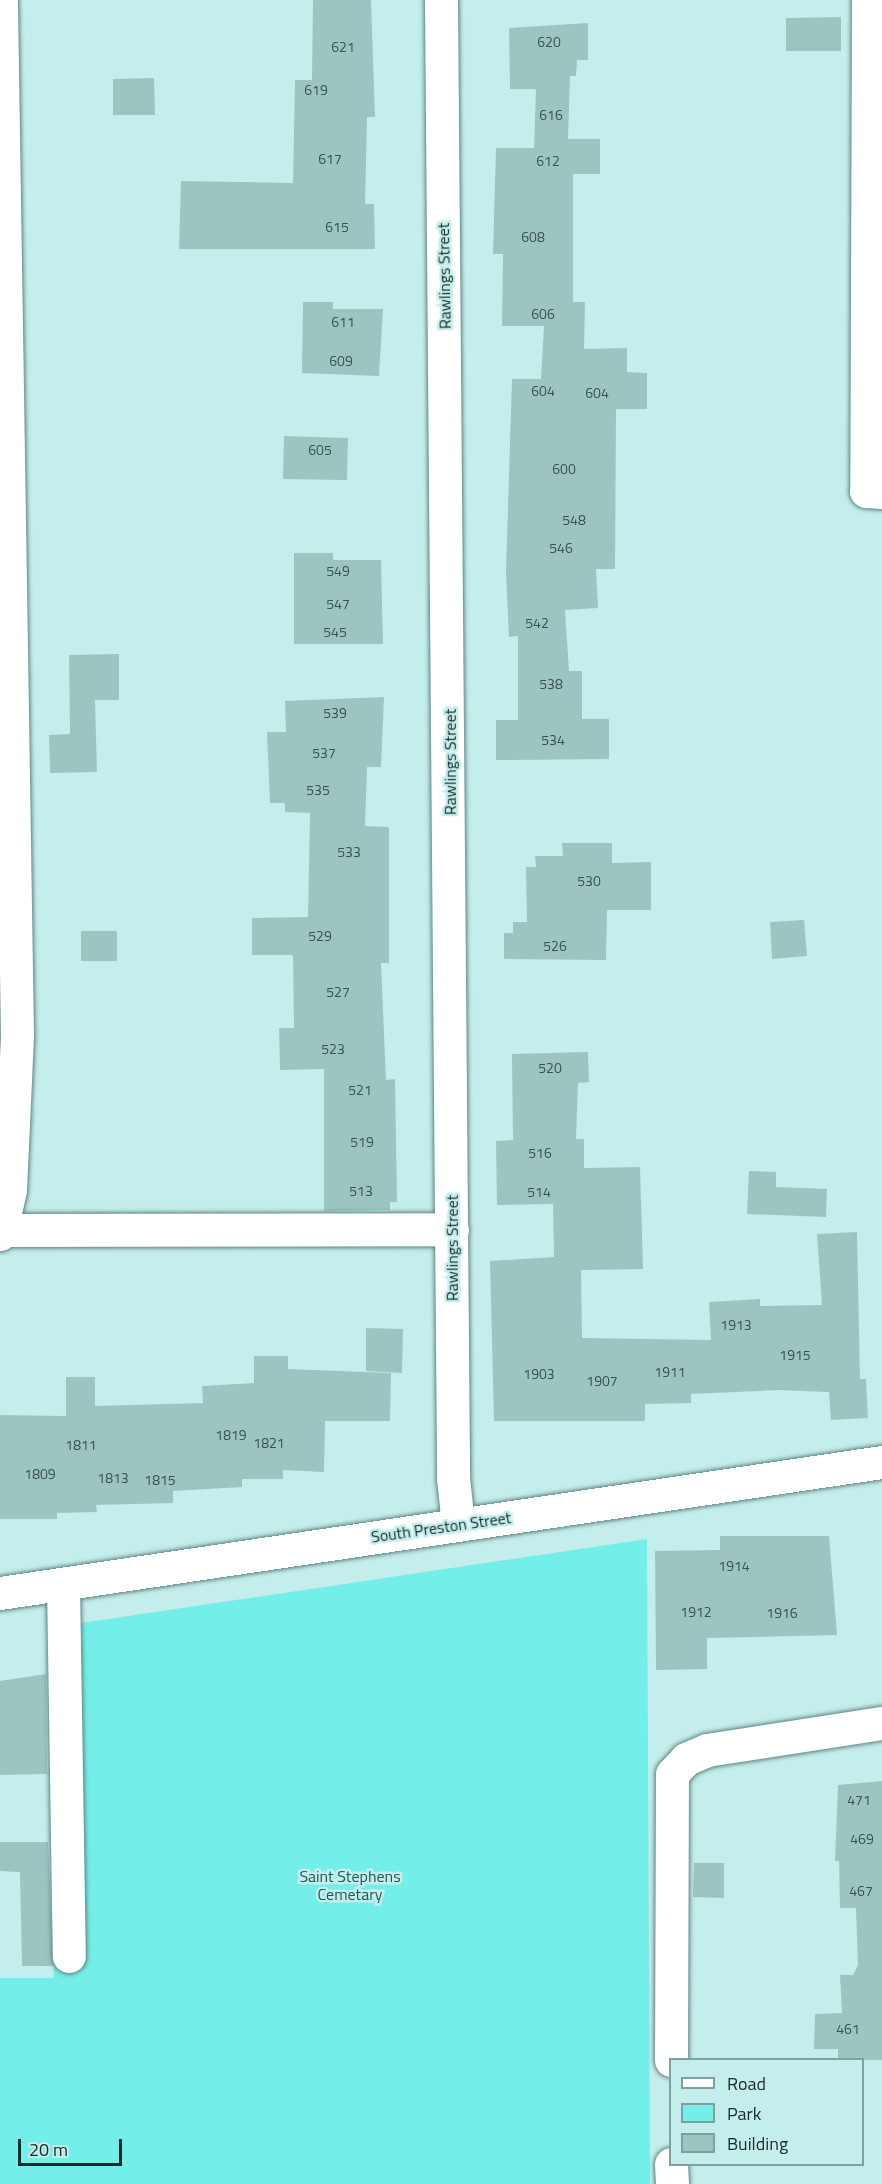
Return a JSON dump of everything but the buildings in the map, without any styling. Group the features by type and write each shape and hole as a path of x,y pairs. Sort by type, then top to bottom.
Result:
{"street":[{"path":"1,0 17,1035 10,1190 1,1232 452,1229"},
{"name":"Rawlings Street","path":"441,0 453,1478 458,1524"},
{"path":"868,0 874,492"},
{"name":"South Preston Street","path":"0,1593 882,1462"},
{"path":"63,1584 69,1956"},
{"path":"671,2058 672,1774 686,1759 707,1750 882,1723"},
{"path":"672,2166 672,2184"}],"green space":[{"name":"Saint Stephens Cemetary","path":"647,1539 650,2184 0,2184 0,1978 54,1978 48,1628"}]}
